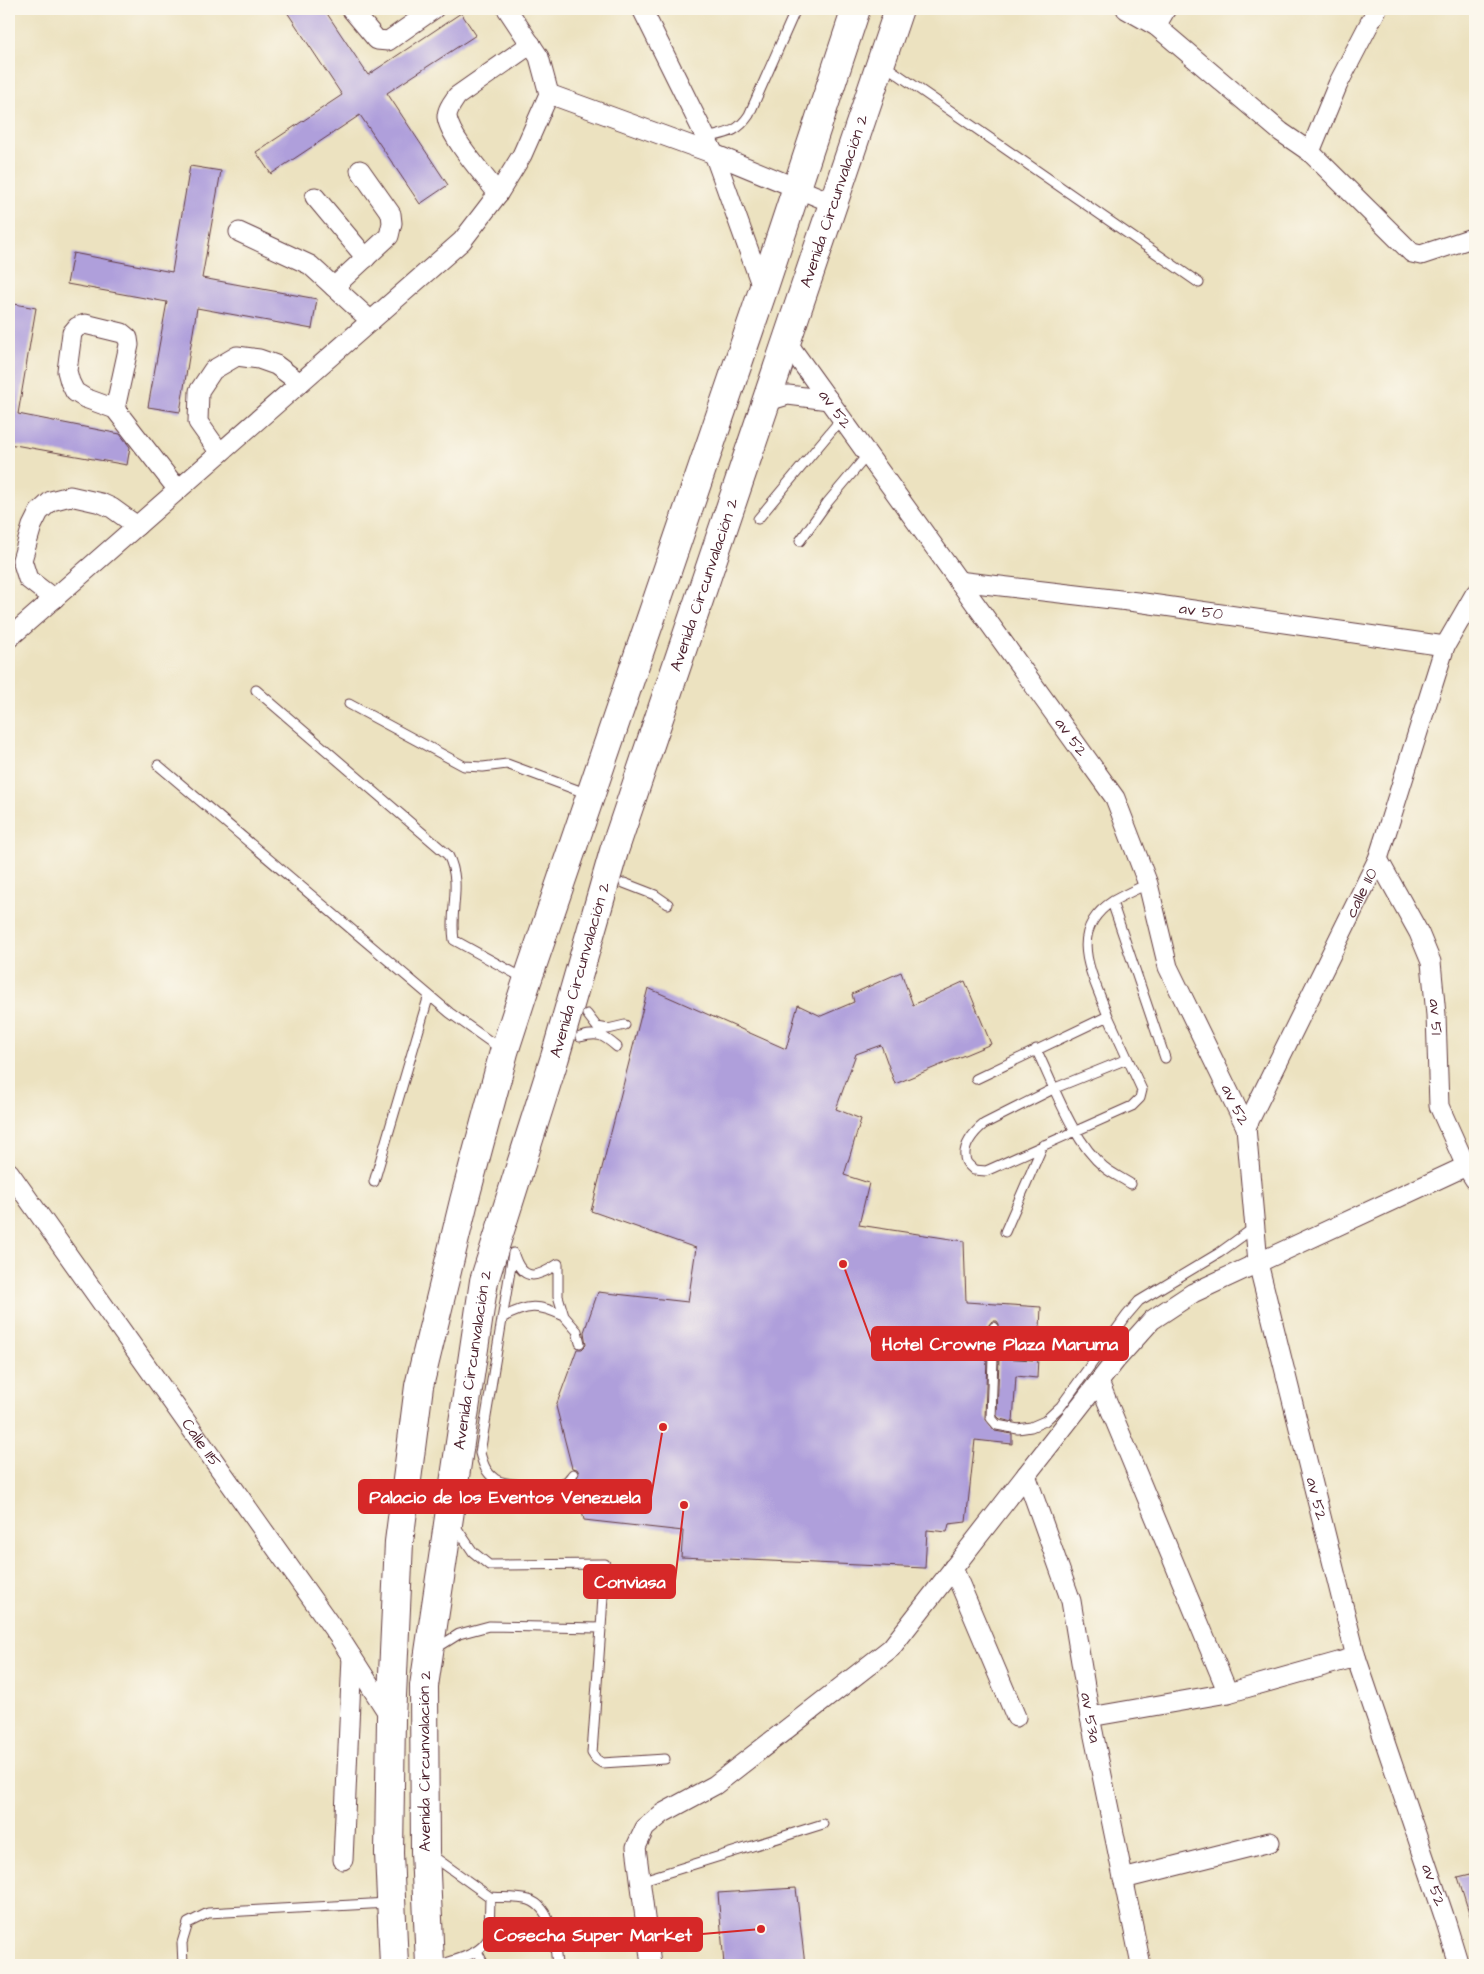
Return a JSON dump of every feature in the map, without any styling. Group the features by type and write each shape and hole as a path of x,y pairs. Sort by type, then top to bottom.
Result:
{"highway":[{"name":"Avenida Circunvalación 2","path":"394,1965 389,1853 391,1718 399,1542 418,1386 464,1201 504,1052 590,794 763,290 856,9"},
{"name":"Avenida Circunvalación 2","path":"430,1965 425,1852 424,1686 484,1281 554,1056 614,851 899,9"}],"street":[{"path":"351,9 377,40 388,41 430,10"},
{"path":"9,638 462,241 498,194 522,155 549,94 540,57 507,9"},
{"path":"642,9 710,146 763,290"},
{"path":"1126,9 1156,26 1281,132 1310,152 1412,253 1421,256 1475,237"},
{"path":"1156,26 1166,9"},
{"path":"1310,152 1338,84 1377,9"},
{"path":"498,194 455,136 447,116 450,106 457,96 531,44"},
{"path":"549,94 710,146 797,189 833,203"},
{"path":"334,287 389,236 392,223 391,214 360,170"},
{"path":"315,197 366,258"},
{"path":"239,232 310,265 371,321"},
{"path":"115,409 129,345 128,338 122,333 84,324 77,327 72,333 67,371 75,392 85,398 115,409 178,490"},
{"name":"av 52","path":"786,341 869,453 958,581 1115,798 1148,884 1168,966 1246,1127 1258,1263 1356,1657 1459,1965"},
{"path":"220,453 198,422 199,390 213,370 237,356 260,359 276,365 300,383"},
{"path":"765,402 788,395 829,400"},
{"path":"54,599 28,579 22,560 39,512 51,501 70,496 101,503 112,508 137,526"},
{"name":"av 50","path":"958,581 1137,602 1445,646"},
{"name":"calle 110","path":"1246,1127 1378,860 1445,646 1475,594"},
{"name":"av 51","path":"1378,860 1419,933 1432,962 1439,1106 1472,1170"},
{"path":"651,1965 636,1846 644,1828 663,1814 716,1785 891,1648 1099,1382 1152,1320 1193,1293 1472,1170"},
{"name":"Calle 115","path":"9,1172 352,1657 391,1718"},
{"path":"1099,1382 1228,1692"},
{"name":"av 53a","path":"1026,1475 1071,1601 1090,1717 1141,1965"},
{"path":"953,1568 1016,1717"},
{"path":"344,1860 352,1657"},
{"path":"1090,1717 1228,1692 1356,1657"},
{"path":"1123,1879 1270,1842"}],"lane":[{"path":"710,146 741,127 749,115 796,9"},
{"path":"880,63 1199,283"},
{"path":"758,518 842,418"},
{"path":"800,541 827,503 869,453"},
{"path":"256,690 448,855 454,866 457,882 452,928 454,940 527,981"},
{"path":"349,704 464,766 483,767 507,764 590,794"},
{"path":"158,765 450,1013 504,1052"},
{"path":"624,883 655,894 668,904"},
{"path":"1127,1059 1055,1088 984,1124 975,1131 969,1142 965,1151 966,1161 974,1170 986,1171 1132,1106 1140,1098 1142,1090 1108,1016 1087,960 1085,942 1088,930 1095,918 1112,902 1148,884"},
{"path":"1112,902 1164,1058"},
{"path":"374,1182 429,995"},
{"path":"587,1014 597,1027 608,1029 624,1025"},
{"path":"976,1079 1108,1016"},
{"path":"580,1037 594,1033 605,1037 617,1047"},
{"path":"1036,1049 1086,1149 1104,1168 1131,1184"},
{"path":"1005,1232 1043,1145"},
{"path":"994,1327 991,1418 997,1425 1018,1429 1031,1428 1046,1421 1061,1406 1127,1315 1140,1301 1219,1253 1255,1227"},
{"path":"564,1316 558,1296 558,1264 542,1275 528,1274 518,1267 513,1253 480,1453 484,1468 496,1480 511,1484 557,1485 566,1482 573,1474"},
{"path":"502,1318 516,1310 532,1306 549,1309 564,1316 577,1331 580,1343"},
{"path":"993,1352 1033,1354"},
{"path":"448,1515 473,1552 489,1565 605,1564 592,1753 602,1763 665,1759"},
{"path":"429,1653 459,1634 489,1626 602,1628"},
{"path":"640,1881 823,1824"},
{"path":"425,1852 490,1897 530,1900 542,1910 552,1927 557,1965"},
{"path":"440,1965 477,1951 487,1942 489,1937 490,1897"},
{"path":"183,1965 182,1943 188,1923 208,1913 391,1903"},
{"path":"477,1951 484,1965"}],"building":[{"path":"285,9 324,9 368,75 461,13 476,35 387,93 448,185 420,204 360,115 271,174 256,152 342,95"},
{"path":"190,166 221,171 202,278 317,299 312,329 197,308 180,412 148,407 167,302 67,284 73,253 172,272"},
{"path":"9,303 36,308 18,414 120,434 130,447 127,465 9,444"},
{"path":"901,972 913,1005 965,981 991,1044 895,1084 881,1045 856,1054 836,1109 861,1119 844,1175 869,1183 859,1225 964,1241 966,1302 1041,1307 1039,1351 1033,1348 1000,1345 999,1324 997,1321 992,1321 988,1326 985,1418 995,1431 1012,1434 1012,1444 975,1440 966,1522 949,1524 947,1532 927,1530 925,1568 681,1557 683,1531 584,1520 575,1482 579,1473 577,1469 572,1468 556,1406 577,1349 582,1349 586,1345 584,1332 598,1292 688,1302 696,1248 591,1211 648,988 786,1049 798,1005 821,1016 854,1002 852,994"},
{"path":"1038,1357 1037,1378 1016,1376 1013,1422 1000,1419 997,1416 999,1358 1033,1360"},
{"path":"1475,1873 1475,1922 1472,1922 1458,1877"},
{"path":"796,1888 805,1965 724,1965 718,1893"}],"place":[{"name":"Hotel Crowne Plaza Maruma","path":"843,1264"},
{"name":"Palacio de los Eventos Venezuela","path":"663,1427"},
{"name":"Conviasa","path":"684,1505"},
{"name":"Cosecha Super Market","path":"761,1929"}]}
